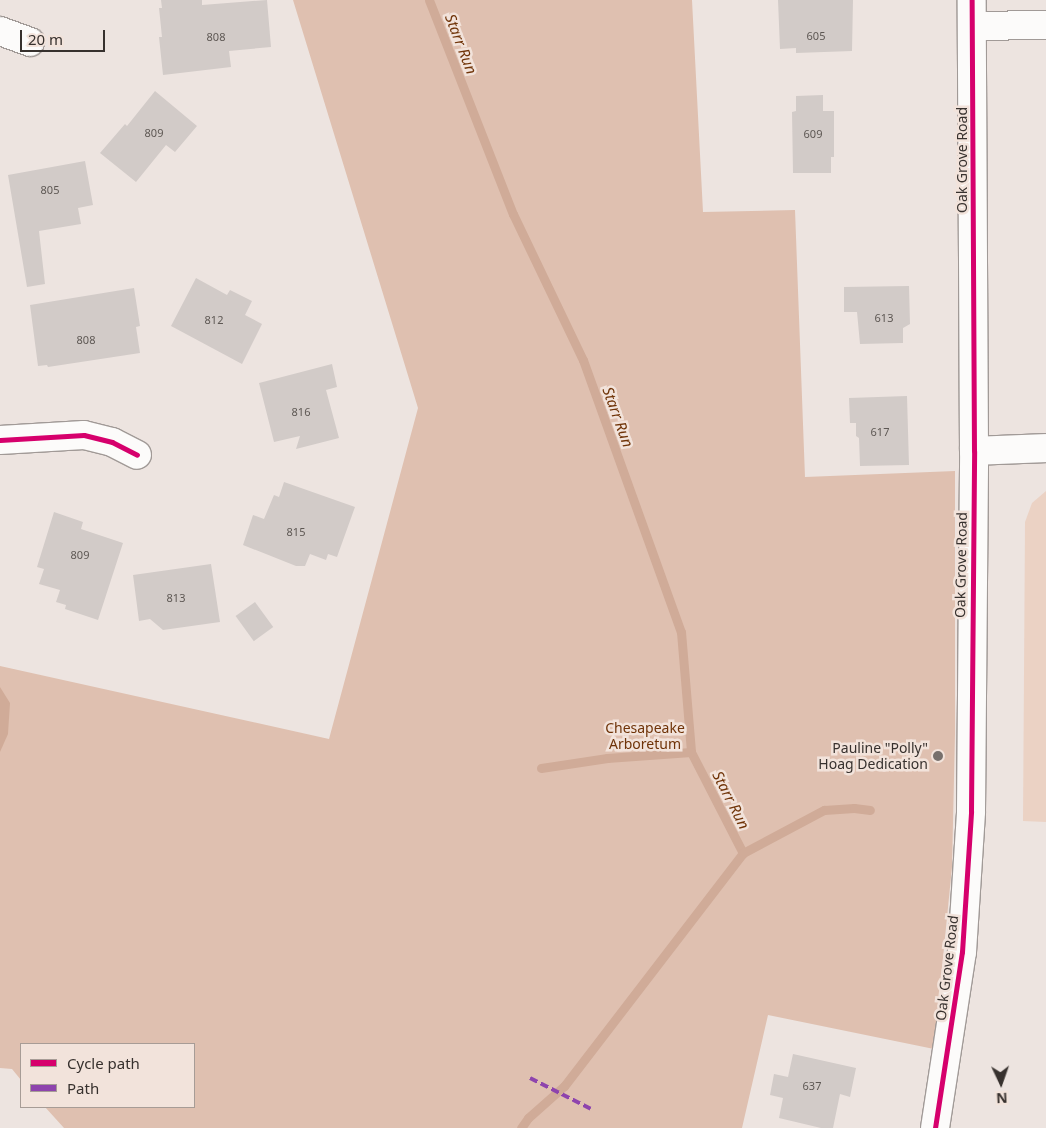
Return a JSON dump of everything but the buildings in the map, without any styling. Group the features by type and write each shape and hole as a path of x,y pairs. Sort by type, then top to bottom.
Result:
{"street":[{"path":"972,13 1046,25"},
{"name":"Oak Grove Road","path":"934,1128 962,952 971,811 974,451 972,13"},
{"path":"0,31 30,42"},
{"path":"0,440 84,435 112,442 137,455"},
{"path":"974,451 1046,448"}],"shaded area":[{"path":"1046,491 1046,822 1023,821 1025,522 1032,503"},
{"path":"0,687 10,703 8,734 0,752"}],"green space":[{"name":"Chesapeake Arboretum","path":"293,0 692,0 703,212 795,210 805,477 955,471 955,734 952,867 934,1049 768,1015 742,1128 64,1128 46,1108 195,1108 195,1043 20,1043 20,1079 12,1069 0,1068 0,666 329,739 418,408"}],"waterway":[{"name":"Starr Run","path":"429,0 513,214 583,360 681,632 691,752 743,853 564,1086 528,1118 521,1128"},
{"path":"541,768 607,758 691,752"},
{"name":"Starr Run","path":"743,853 824,810 854,808 870,810"}],"marked path":[{"path":"530,1078 591,1109"}],"cycle path":[{"path":"935,1128 962,952 971,811 974,451 972,0"},
{"path":"0,440 84,435 112,442 137,455"}],"place":[{"name":"Pauline \"Polly\" Hoag Dedication","path":"938,756"}]}
